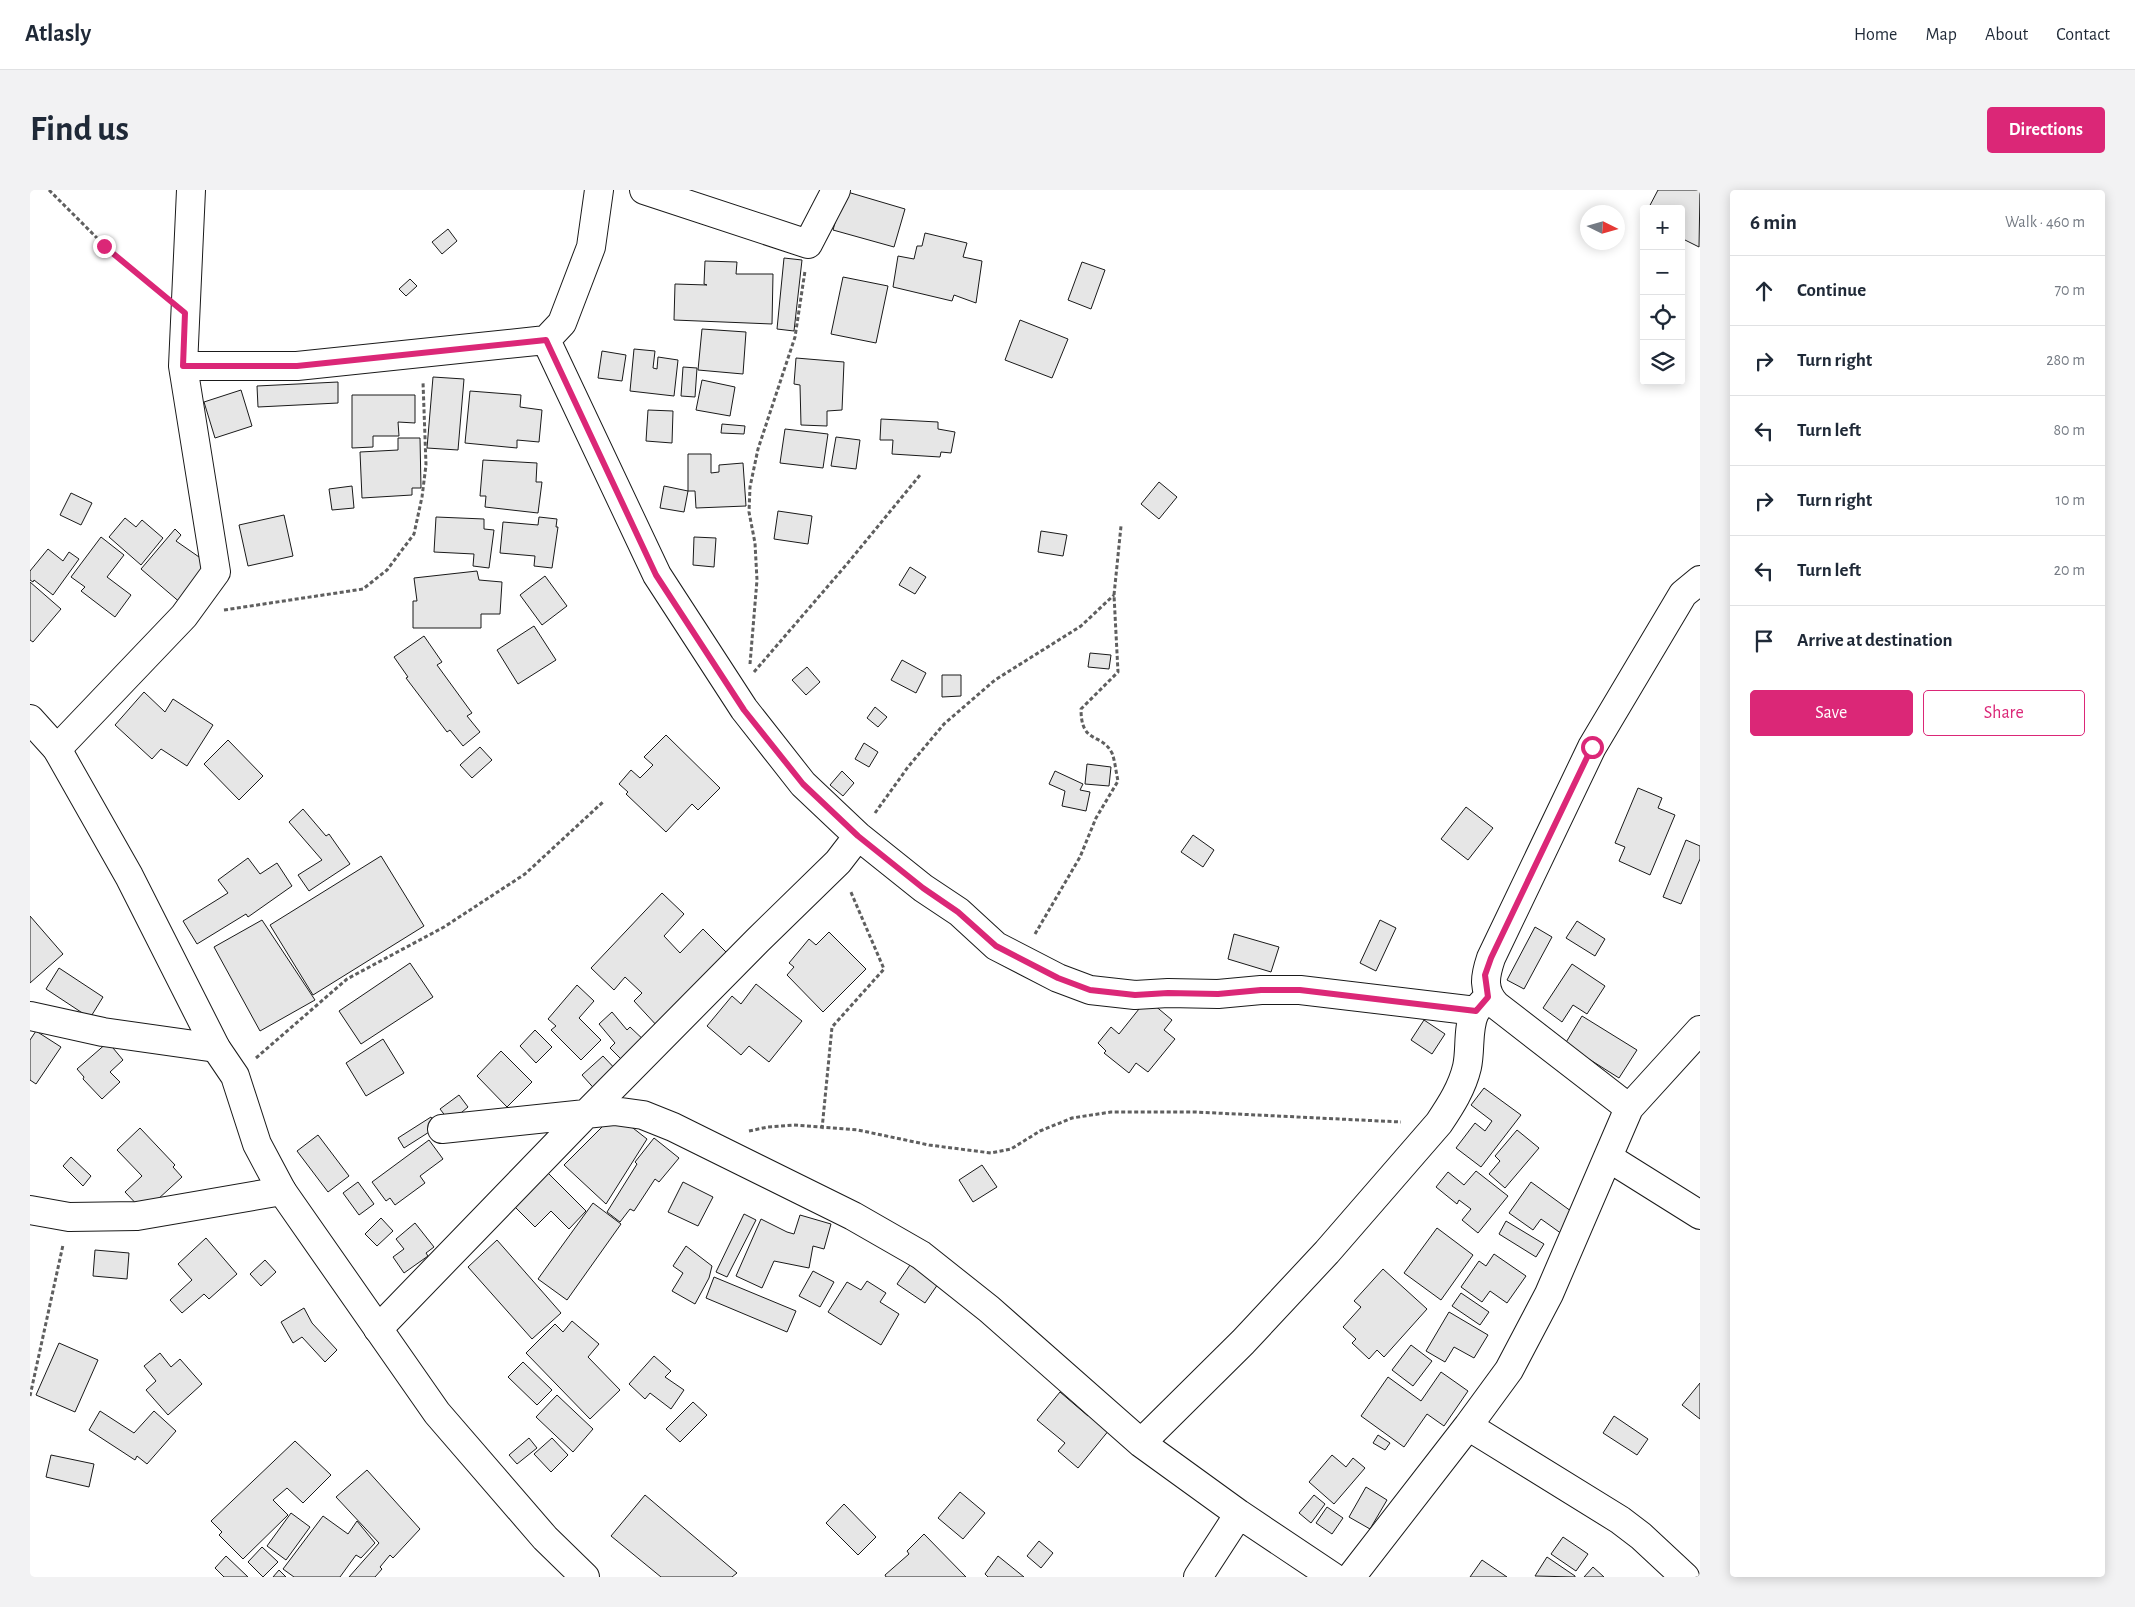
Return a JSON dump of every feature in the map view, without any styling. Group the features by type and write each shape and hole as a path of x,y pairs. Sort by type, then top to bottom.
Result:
{"street":[{"path":"57,749 184,616 216,572 183,366 191,190"},
{"path":"183,366 297,366 546,340 562,323 591,247 599,190"},
{"path":"644,190 808,244 836,190"},
{"path":"546,340 656,575 744,710 803,784 858,836 923,888 958,912 996,946 1058,978 1090,990 1135,995 1168,993 1218,994 1261,990 1300,990 1496,1005 1628,1108"},
{"path":"1141,1443 1243,1342 1314,1266 1439,1123 1454,1101 1462,1083 1467,1064 1471,1025 1482,1004 1485,975 1491,958 1592,747 1682,594 1700,580"},
{"path":"30,719 57,749 129,876 216,1048 235,1076 257,1144 282,1190 437,1413 545,1538 585,1577"},
{"path":"378,1329 587,1113 838,862 858,836"},
{"path":"30,1016 103,1032 216,1048"},
{"path":"1351,1577 1509,1370 1549,1294 1609,1158 1628,1108 1700,1030"},
{"path":"442,1129 614,1111 643,1115 673,1127 853,1216 921,1256 989,1309 1141,1443 1240,1514 1334,1577"},
{"path":"1609,1158 1700,1215"},
{"path":"30,1210 69,1218 137,1216 282,1190"},
{"path":"1468,1426 1620,1520 1641,1536 1685,1577"},
{"path":"1198,1577 1240,1514"}],"path":[{"path":"49,190 104,246 185,313"},
{"path":"808,244 795,337 758,449 750,487 750,512 755,543 757,580 749,678 848,564 920,475"},
{"path":"184,616 363,589 387,570 414,534 422,497 426,465 422,353"},
{"path":"1020,959 1080,857 1096,818 1118,781 1112,753 1086,732 1081,722 1081,710 1118,672 1114,595 1121,526"},
{"path":"858,836 908,767 944,724 995,680 1081,626 1114,595"},
{"path":"235,1076 347,979 444,927 525,874 604,801"},
{"path":"822,1129 832,1027 884,969 838,862"},
{"path":"743,1132 768,1127 794,1125 822,1129 858,1130 929,1145 990,1152 1011,1149 1040,1131 1072,1118 1111,1112 1195,1112 1439,1123"},
{"path":"30,1396 69,1218"}],"building":[{"path":"1658,190 1700,190 1699,247 1685,240 1685,205 1650,205"},
{"path":"844,191 905,209 894,247 833,230"},
{"path":"448,229 457,241 442,254 432,242"},
{"path":"925,233 967,243 963,257 982,261 976,303 954,295 952,301 893,287 898,256 914,259 917,246 922,246"},
{"path":"784,258 802,260 794,331 777,329"},
{"path":"705,261 737,262 736,274 773,274 772,324 674,320 675,284 707,285 704,284"},
{"path":"1082,262 1105,270 1091,309 1068,300"},
{"path":"843,277 888,286 876,343 831,334"},
{"path":"410,279 417,286 406,296 399,289"},
{"path":"1020,320 1068,339 1052,378 1005,360"},
{"path":"702,329 746,332 743,374 698,370"},
{"path":"634,349 655,351 653,368 657,369 658,357 678,360 674,396 630,391"},
{"path":"602,351 626,355 622,381 598,378"},
{"path":"796,358 844,362 842,410 827,411 827,426 801,425 800,385 794,384"},
{"path":"683,367 697,368 695,397 681,396"},
{"path":"433,377 464,379 458,450 427,448"},
{"path":"702,380 735,387 730,416 696,410"},
{"path":"338,382 338,403 258,407 257,386"},
{"path":"241,390 252,426 215,438 204,402"},
{"path":"470,391 521,395 520,407 542,410 539,442 517,440 517,448 465,443"},
{"path":"352,395 415,395 415,423 398,422 399,436 373,436 373,447 352,448"},
{"path":"648,410 673,411 672,443 646,441"},
{"path":"881,419 938,422 938,429 955,432 951,453 941,452 940,457 892,454 893,440 880,440"},
{"path":"722,424 745,426 744,434 721,433"},
{"path":"785,429 828,434 823,468 780,463"},
{"path":"836,437 860,440 856,469 831,466"},
{"path":"398,438 420,438 421,488 412,488 412,495 362,498 360,452 398,450"},
{"path":"688,454 711,454 711,473 719,472 719,465 743,463 746,506 696,508 695,491 688,491"},
{"path":"483,460 537,463 536,482 542,482 538,513 485,507 486,496 480,496"},
{"path":"1159,482 1177,497 1159,519 1141,504"},
{"path":"352,486 354,508 332,510 329,489"},
{"path":"664,486 688,491 684,512 660,508"},
{"path":"71,493 92,503 81,525 60,515"},
{"path":"778,511 812,516 808,544 774,539"},
{"path":"284,515 293,556 248,566 239,525"},
{"path":"436,517 484,519 484,529 494,530 489,568 473,566 474,554 434,552"},
{"path":"539,517 557,519 556,527 558,527 552,568 534,566 535,556 500,553 503,522 538,525"},
{"path":"125,518 136,527 142,520 163,538 141,565 109,537"},
{"path":"175,529 181,535 176,541 212,566 182,604 141,569"},
{"path":"1041,531 1067,535 1063,556 1038,552"},
{"path":"101,537 124,555 107,577 131,595 115,617 81,591 85,587 71,577"},
{"path":"694,537 716,538 714,567 693,565"},
{"path":"48,549 63,561 69,552 79,559 53,595 34,580 33,582 30,580 30,571"},
{"path":"910,567 926,577 915,594 899,585"},
{"path":"477,571 479,580 502,582 500,614 481,614 481,628 413,628 413,601 417,601 414,578"},
{"path":"545,576 567,606 542,625 520,595"},
{"path":"30,582 61,609 33,642 30,640"},
{"path":"534,626 556,660 518,684 497,650"},
{"path":"424,636 442,662 437,665 472,713 467,716 480,732 463,746 450,730 447,732 406,678 408,677 394,657"},
{"path":"1090,653 1111,655 1109,669 1088,667"},
{"path":"902,660 926,673 916,693 891,680"},
{"path":"807,667 820,682 806,695 792,680"},
{"path":"942,675 961,675 961,696 942,697"},
{"path":"144,692 165,712 173,699 213,725 187,766 161,749 152,759 115,725"},
{"path":"875,707 887,717 878,727 867,718"},
{"path":"666,735 720,788 698,810 692,804 666,832 626,794 628,792 619,784 631,770 640,778 653,765 644,757"},
{"path":"228,740 263,776 239,800 204,764"},
{"path":"864,743 878,752 869,767 855,759"},
{"path":"480,747 492,760 472,778 460,765"},
{"path":"1087,764 1111,767 1109,786 1085,784"},
{"path":"842,771 854,783 843,796 830,785"},
{"path":"1055,771 1083,784 1080,790 1090,792 1086,811 1062,806 1065,791 1049,784"},
{"path":"1638,788 1662,798 1658,808 1675,815 1650,875 1619,861 1625,847 1615,843"},
{"path":"1466,807 1493,828 1468,860 1441,839"},
{"path":"303,809 326,836 329,834 350,864 309,891 298,875 322,860 289,822"},
{"path":"1193,835 1214,850 1203,867 1181,852"},
{"path":"1686,840 1700,846 1700,859 1681,904 1663,897"},
{"path":"381,856 424,926 313,995 270,925"},
{"path":"248,858 260,874 277,863 292,886 248,917 246,914 197,944 183,921 228,893 218,880"},
{"path":"662,893 684,914 664,936 680,953 703,929 732,958 659,1028 634,1001 642,993 625,977 614,990 591,968"},
{"path":"30,916 63,954 30,983"},
{"path":"262,920 315,1000 260,1031 214,947"},
{"path":"1380,920 1396,928 1376,971 1360,963"},
{"path":"1577,921 1605,939 1595,956 1566,938"},
{"path":"1535,927 1552,937 1524,989 1507,980"},
{"path":"829,932 866,969 823,1012 787,975 794,967 789,963 809,939 816,945"},
{"path":"1234,934 1279,947 1271,972 1228,959"},
{"path":"410,963 433,997 361,1044 339,1011"},
{"path":"1572,964 1605,986 1587,1014 1573,1005 1562,1022 1543,1008"},
{"path":"59,968 103,997 90,1018 46,989"},
{"path":"756,984 802,1021 769,1062 749,1046 741,1055 707,1026 732,996 741,1004"},
{"path":"577,985 594,1001 579,1018 601,1040 581,1060 551,1030 556,1026 548,1019"},
{"path":"1147,999 1172,1020 1164,1030 1175,1039 1148,1072 1136,1063 1129,1073 1104,1053 1106,1051 1098,1043 1111,1027 1119,1034"},
{"path":"612,1012 627,1030 630,1027 647,1043 627,1065 610,1048 615,1043 599,1024"},
{"path":"1582,1016 1637,1050 1619,1078 1565,1044"},
{"path":"1424,1020 1445,1034 1432,1054 1411,1040"},
{"path":"535,1030 552,1047 536,1063 520,1046"},
{"path":"36,1031 61,1047 36,1084 30,1080 30,1040"},
{"path":"383,1039 404,1073 366,1096 346,1063"},
{"path":"108,1042 123,1060 110,1072 120,1082 102,1099 83,1079 84,1077 77,1069"},
{"path":"501,1051 532,1082 507,1107 477,1076"},
{"path":"603,1056 620,1074 599,1094 582,1075"},
{"path":"1484,1088 1521,1115 1481,1167 1456,1148 1475,1123 1485,1131 1492,1121 1471,1105"},
{"path":"459,1095 468,1107 450,1122 440,1109"},
{"path":"615,1114 647,1139 606,1204 564,1165"},
{"path":"431,1117 437,1127 404,1148 398,1138"},
{"path":"140,1128 175,1165 173,1167 182,1177 144,1212 125,1192 142,1176 117,1150"},
{"path":"1517,1130 1539,1148 1505,1188 1489,1174 1500,1161 1495,1156"},
{"path":"318,1135 349,1176 328,1192 297,1151"},
{"path":"654,1138 679,1158 659,1182 655,1179 634,1211 630,1209 620,1222 607,1212 637,1164 635,1162"},
{"path":"429,1140 443,1159 420,1176 425,1183 395,1205 390,1198 386,1201 372,1182"},
{"path":"71,1157 91,1176 83,1186 63,1166"},
{"path":"982,1165 997,1187 973,1202 959,1180"},
{"path":"1476,1171 1508,1196 1478,1233 1462,1220 1471,1209 1459,1200 1457,1204 1436,1187 1448,1172 1464,1185"},
{"path":"547,1172 586,1211 569,1229 551,1211 535,1227 514,1206"},
{"path":"358,1182 374,1204 359,1215 343,1193"},
{"path":"683,1182 713,1197 698,1226 668,1212"},
{"path":"1531,1182 1575,1214 1562,1234 1541,1219 1533,1230 1509,1213"},
{"path":"593,1203 621,1224 567,1300 538,1279"},
{"path":"744,1214 756,1220 727,1277 716,1272"},
{"path":"800,1215 831,1224 824,1249 813,1246 809,1268 774,1261 762,1288 736,1276 761,1219 794,1234"},
{"path":"381,1218 393,1231 377,1246 365,1234"},
{"path":"1506,1221 1544,1244 1536,1257 1499,1234"},
{"path":"415,1223 434,1247 426,1253 428,1256 404,1273 393,1257 404,1249 396,1239"},
{"path":"1437,1228 1473,1255 1441,1300 1404,1273"},
{"path":"206,1238 237,1274 209,1299 204,1294 182,1313 170,1300 192,1280 178,1264"},
{"path":"497,1240 561,1313 532,1339 468,1267"},
{"path":"686,1246 712,1266 709,1278 695,1304 672,1291 683,1273 673,1266"},
{"path":"95,1250 129,1253 127,1279 93,1276"},
{"path":"1494,1254 1526,1276 1507,1303 1490,1291 1482,1302 1461,1287 1479,1261 1486,1266"},
{"path":"265,1260 276,1272 261,1286 250,1274"},
{"path":"910,1265 938,1284 925,1303 897,1284"},
{"path":"1383,1269 1427,1309 1384,1357 1377,1350 1369,1359 1352,1343 1356,1339 1343,1327 1361,1307 1354,1301"},
{"path":"813,1271 834,1282 820,1307 799,1296"},
{"path":"714,1277 796,1311 787,1332 706,1298"},
{"path":"867,1281 886,1293 880,1302 899,1314 881,1345 828,1312 847,1282 861,1290"},
{"path":"1461,1293 1489,1312 1480,1325 1452,1306"},
{"path":"304,1308 312,1323 337,1350 325,1362 302,1337 293,1343 281,1322"},
{"path":"1449,1312 1488,1335 1474,1358 1454,1347 1445,1362 1426,1351"},
{"path":"572,1321 599,1344 588,1357 620,1390 590,1419 526,1353 555,1324 563,1332"},
{"path":"59,1343 98,1360 75,1412 36,1395"},
{"path":"1411,1345 1432,1361 1413,1386 1392,1370"},
{"path":"160,1353 171,1367 180,1359 202,1384 168,1415 146,1390 156,1381 144,1366"},
{"path":"654,1356 671,1371 665,1377 684,1390 671,1409 650,1393 645,1399 629,1384"},
{"path":"523,1362 552,1390 537,1405 508,1377"},
{"path":"1441,1372 1468,1391 1444,1426 1427,1414 1404,1447 1361,1416 1388,1377 1421,1401"},
{"path":"1700,1383 1700,1419 1682,1405"},
{"path":"1060,1392 1088,1416 1094,1408 1114,1424 1078,1468 1058,1451 1065,1443 1037,1420"},
{"path":"557,1395 593,1429 573,1452 536,1417"},
{"path":"693,1402 707,1415 680,1442 666,1429"},
{"path":"100,1411 134,1433 154,1411 176,1431 147,1464 137,1456 135,1460 89,1430"},
{"path":"1614,1416 1648,1439 1637,1455 1603,1433"},
{"path":"1378,1435 1390,1443 1385,1450 1373,1443"},
{"path":"529,1438 537,1448 517,1464 509,1455"},
{"path":"552,1438 568,1455 551,1472 534,1454"},
{"path":"295,1441 331,1475 303,1503 287,1488 273,1500 288,1515 243,1559 219,1535 222,1532 211,1521"},
{"path":"51,1455 94,1464 89,1487 46,1477"},
{"path":"1332,1455 1346,1467 1353,1458 1365,1468 1334,1504 1309,1482"},
{"path":"367,1470 420,1529 393,1558 390,1555 380,1567 382,1569 375,1577 349,1577 379,1543 336,1497"},
{"path":"1366,1487 1387,1500 1370,1529 1349,1517"},
{"path":"960,1492 985,1513 963,1539 938,1518"},
{"path":"645,1495 737,1573 732,1577 661,1577 611,1536"},
{"path":"1314,1495 1325,1504 1311,1523 1299,1513"},
{"path":"844,1504 876,1537 858,1555 826,1523"},
{"path":"1327,1507 1343,1518 1332,1534 1316,1523"},
{"path":"291,1513 310,1527 286,1560 267,1546"},
{"path":"323,1516 348,1534 357,1521 375,1543 361,1558 356,1555 340,1577 294,1577 283,1569"},
{"path":"924,1534 966,1577 886,1577 885,1575 909,1554 907,1551"},
{"path":"1563,1537 1588,1554 1576,1571 1551,1554"},
{"path":"1039,1541 1053,1553 1041,1568 1027,1556"},
{"path":"262,1547 278,1562 263,1577 248,1562"},
{"path":"226,1556 248,1577 224,1577 215,1568"},
{"path":"998,1556 1024,1577 988,1577 985,1574"},
{"path":"1547,1557 1575,1576 1575,1577 1535,1576"},
{"path":"1482,1560 1507,1577 1470,1577"},
{"path":"1593,1567 1604,1577 1584,1577"},
{"path":"279,1570 286,1577 273,1577"}],"route":[{"path":"104,246 185,313 183,366 297,366 546,340 656,575 744,710 803,784 858,836 923,888 958,912 996,946 1058,978 1090,990 1135,995 1168,993 1218,994 1261,990 1300,990 1476,1011 1488,997 1485,975 1491,958 1592,747"}]}
